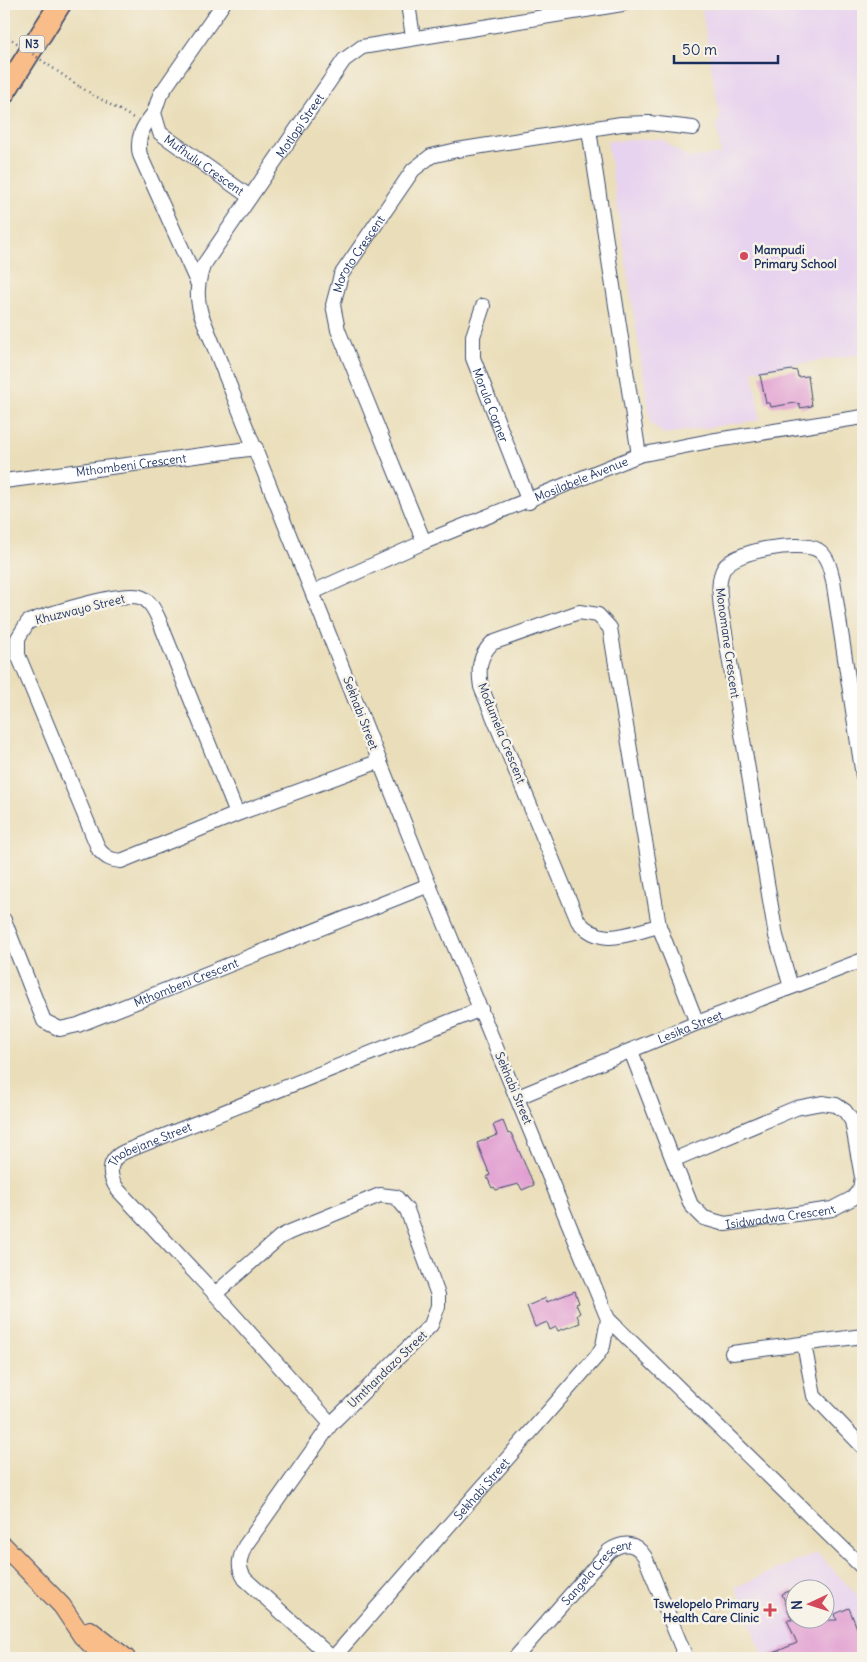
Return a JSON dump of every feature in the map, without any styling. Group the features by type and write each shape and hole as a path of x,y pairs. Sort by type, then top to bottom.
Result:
{"highway":[{"name":"N3","path":"4,84 60,4"},
{"path":"4,93 60,4"}],"main road":[{"path":"4,1546 68,1613 126,1658"},
{"path":"68,1613 82,1636 105,1658"}],"street":[{"path":"197,282 140,155 139,140 144,124 154,113 160,95 223,4"},
{"path":"408,4 413,37"},
{"name":"Motlopi Street","path":"256,448 201,314 197,282 203,266 344,60 362,47 372,44 539,10 622,4"},
{"name":"Mufhulu Crescent","path":"154,113 160,133 250,197"},
{"name":"Moroto Crescent","path":"424,542 338,330 333,305 341,275 405,181 426,159 457,150 636,123 693,128"},
{"path":"589,130 639,455"},
{"name":"Morula Corner","path":"483,306 473,336 473,358 529,502"},
{"name":"Mosilabele Avenue","path":"313,592 424,542 529,502 639,455 710,441 863,417"},
{"name":"Mthombeni Crescent","path":"4,481 256,448"},
{"name":"Sekhabi Street","path":"256,448 430,885 608,1320 602,1346 597,1356 333,1658"},
{"name":"Monomane Crescent","path":"791,987 776,936 721,609 720,581 724,569 730,560 742,554 801,545 818,550 824,556 833,580 863,776"},
{"name":"Khuzwayo Street","path":"237,814 159,620 149,603 141,597 121,597 28,622 18,638 18,655 99,850 105,857 121,861 237,814 380,761"},
{"name":"Modumela Crescent","path":"659,926 611,938 602,938 585,929 578,920 481,687 478,672 480,661 484,651 492,643 579,612 598,614 610,628 659,926 697,1023"},
{"name":"Mthombeni Crescent","path":"4,920 44,1021 60,1029 78,1025 430,885"},
{"name":"Lesika Street","path":"518,1097 697,1023 863,960"},
{"name":"Thobejane Street","path":"331,1424 215,1294 118,1190 112,1181 110,1173 111,1164 116,1156 481,1009"},
{"name":"Isidwadwa Crescent","path":"631,1051 673,1160 691,1205 704,1218 725,1224 832,1209 853,1198 860,1188 862,1177 852,1121 845,1110 836,1105 822,1103 796,1108 673,1160"},
{"name":"Umthandazo Street","path":"215,1294 280,1237 380,1195 389,1195 401,1201 435,1284 438,1295 435,1317 425,1332 331,1424 244,1546 239,1564 245,1579 333,1658"},
{"path":"608,1320 863,1568"},
{"path":"732,1353 863,1336"},
{"path":"804,1344 814,1396 863,1447"},
{"name":"Sangela Crescent","path":"519,1657 608,1551 618,1545 627,1544 640,1550 645,1557 686,1658"}],"path":[{"path":"4,34 80,87 144,124"}],"shaded area":[{"name":"Mampudi Primary School","path":"743,4 863,4 863,354 753,371 760,420 664,434 651,424 607,141 661,139 688,158 721,154 716,122 720,121 702,10"},
{"name":"Tswelopelo Primary Health Care Clinic","path":"817,1553 863,1601 863,1658 764,1658 735,1587"}],"building":[{"path":"792,370 797,371 798,377 808,376 812,406 800,408 800,404 795,403 771,407 770,403 766,403 760,375"},
{"path":"503,1121 508,1134 511,1133 534,1185 522,1190 519,1184 496,1190 494,1187 492,1188 487,1177 490,1175 477,1143 497,1135 493,1125"},
{"path":"575,1291 579,1303 576,1304 580,1313 577,1315 580,1323 558,1331 556,1327 550,1330 547,1322 535,1327 527,1306 546,1298 547,1302"},
{"name":"Tswelopelo Primary Health Care Clinic","path":"849,1608 863,1643 863,1658 761,1658 797,1643 791,1630 834,1630 834,1620 837,1620 835,1614"}],"place":[{"name":"Mampudi Primary School","path":"744,256"},
{"name":"Tswelopelo Primary Health Care Clinic","path":"770,1610"}]}
